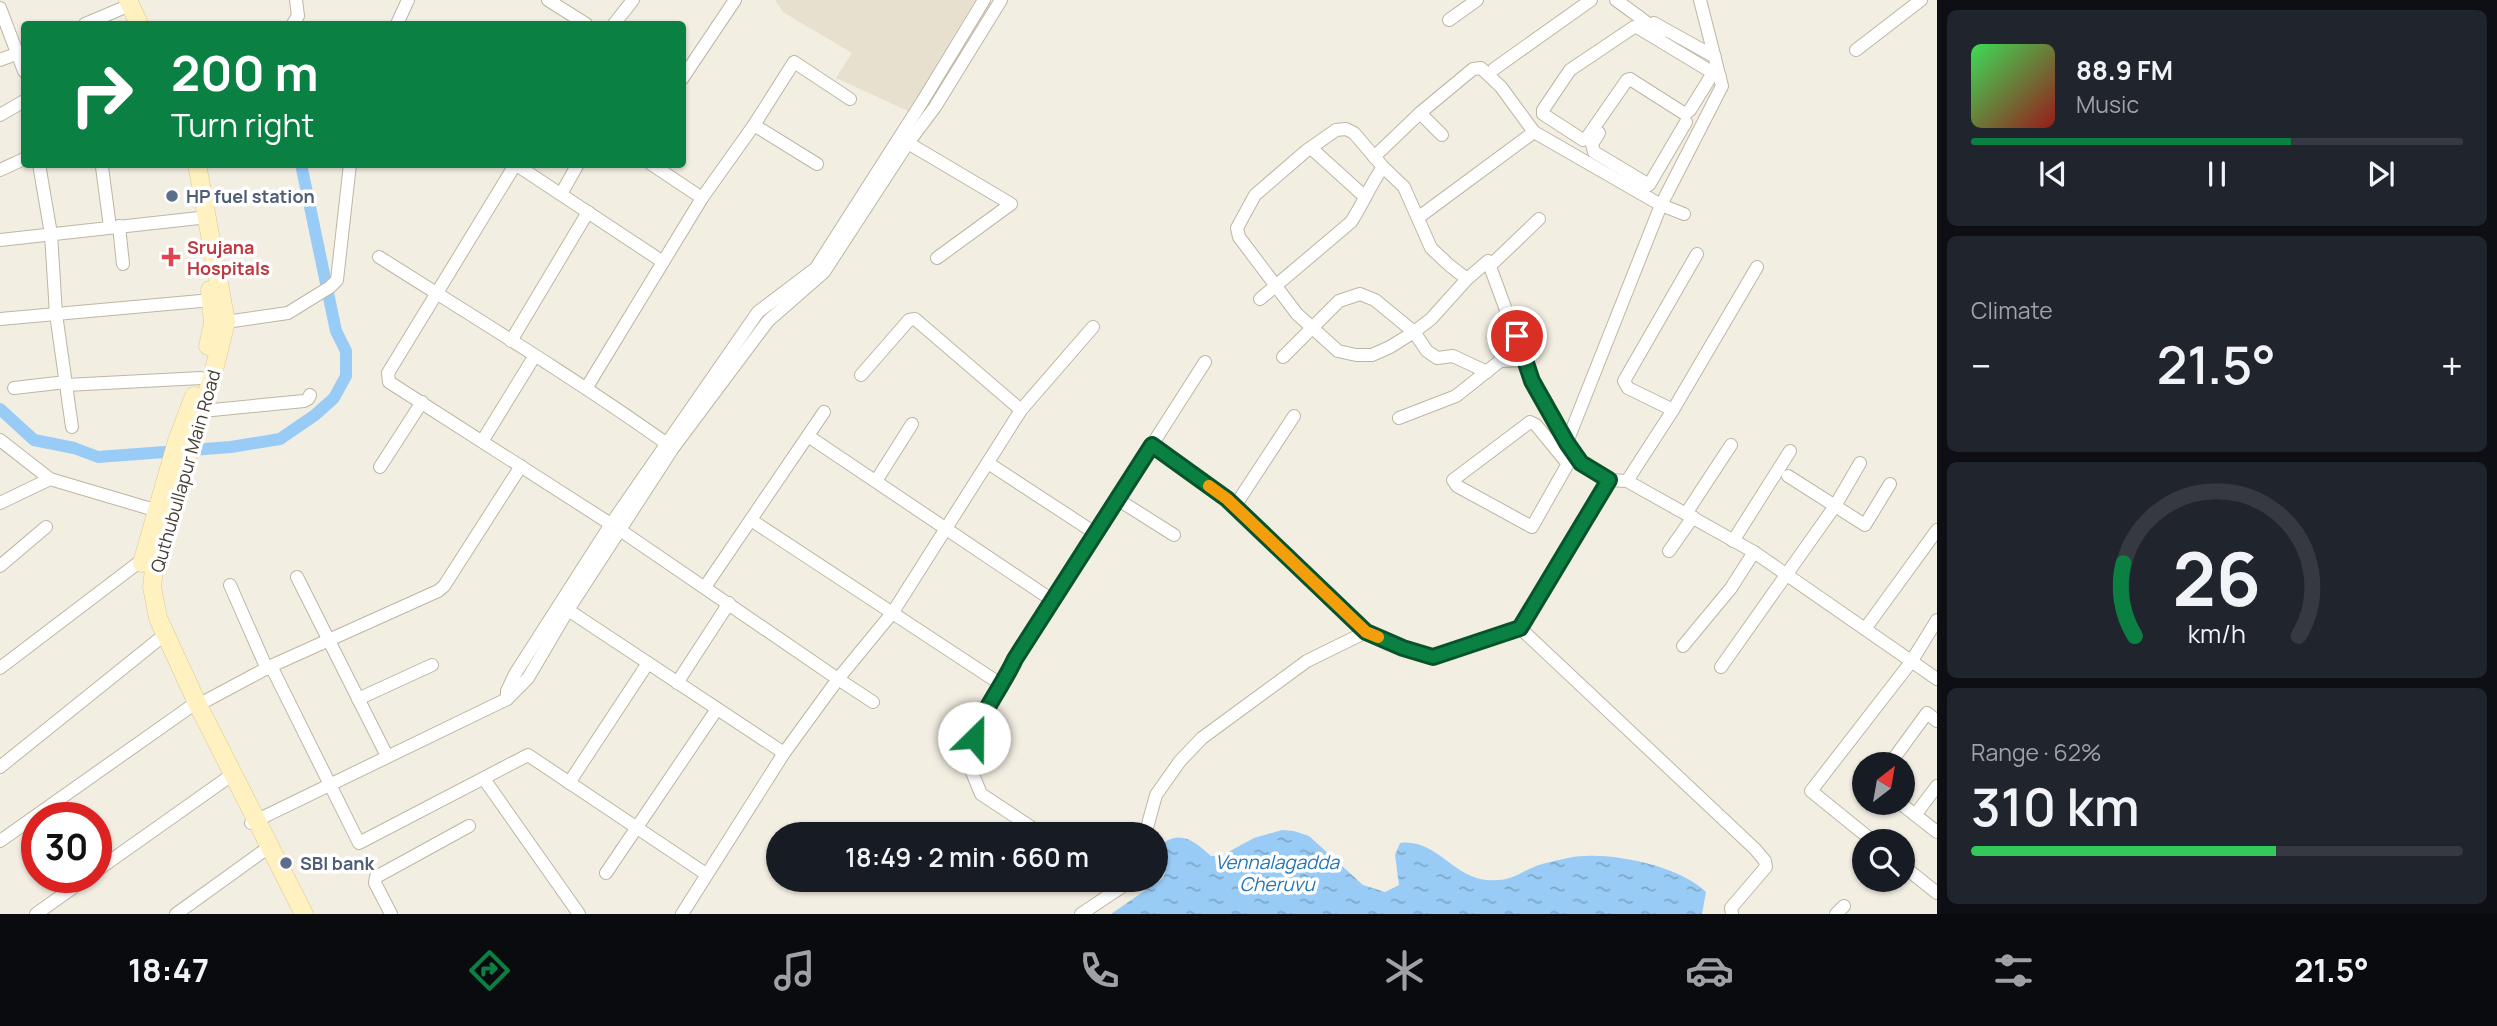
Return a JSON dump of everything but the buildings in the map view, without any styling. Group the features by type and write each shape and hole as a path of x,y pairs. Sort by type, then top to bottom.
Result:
{"main road":[{"path":"132,2 138,21"},
{"path":"132,2 147,21"},
{"name":"Quthubullapur Main Road","path":"186,168 199,218 212,300 213,324 196,415"},
{"name":"Quthubullapur Main Road","path":"198,168 226,322 172,486 155,560 152,587 158,618 194,706 226,779 253,822 262,852 293,914"},
{"name":"Quthubullapur Main Road","path":"172,486 158,511 142,561 142,589 158,640 304,914"}],"street":[{"path":"0,60 21,52 0,6 12,0"},
{"path":"295,21 298,16 296,0"},
{"path":"398,21 408,0"},
{"path":"548,0 581,21"},
{"path":"616,21 633,0"},
{"path":"686,73 735,0"},
{"path":"507,699 507,691 514,674 763,308 816,268 984,0"},
{"path":"670,446 771,319 824,272 1002,0"},
{"path":"1449,20 1477,0"},
{"path":"1494,69 1591,0"},
{"path":"1616,0 1716,73"},
{"path":"1700,0 1716,73 1701,131 1661,205 1570,453 1532,527 1457,486 1453,480 1531,422 1536,425 1570,453 1581,463 1609,480 1627,481 1754,552 1937,679"},
{"path":"1856,50 1921,0"},
{"path":"91,21 132,2"},
{"path":"1634,27 1716,73 1685,114 1630,79 1627,80 1589,137 1583,140 1543,114 1570,70 1634,27"},
{"path":"587,387 702,198 754,125 794,62 850,99"},
{"path":"1374,157 1420,113 1473,69 1481,68 1501,87 1534,132 1644,189"},
{"path":"1684,214 1661,205 1594,152 1592,144 1630,89 1701,131"},
{"path":"0,115 21,104"},
{"path":"1420,113 1442,135"},
{"path":"1644,189 1652,183 1686,122"},
{"path":"754,125 817,164"},
{"path":"1467,279 1431,248 1404,187 1354,132 1346,129 1336,130 1311,148 1255,195 1237,228 1239,237 1297,314 1338,351 1356,355 1372,355 1390,348 1414,332 1431,319 1467,279 1488,261 1532,381 1570,453"},
{"path":"1419,217 1534,132"},
{"path":"908,143 1011,204 937,258"},
{"path":"1311,148 1364,196"},
{"path":"0,170 21,160"},
{"path":"1261,299 1351,222 1383,167"},
{"path":"40,168 51,234 57,314 72,427"},
{"path":"102,168 123,264"},
{"path":"226,322 288,313 337,280 350,168"},
{"path":"513,168 387,378 389,382 616,527 873,702"},
{"path":"520,168 663,262"},
{"path":"561,194 576,168"},
{"path":"657,168 702,198"},
{"path":"511,341 588,212"},
{"path":"0,240 199,218"},
{"path":"1491,265 1539,219"},
{"path":"1673,410 1629,388 1624,381 1697,254"},
{"path":"379,257 587,387 670,446"},
{"path":"1627,481 1673,410 1757,267"},
{"path":"1283,358 1339,301 1360,295 1375,300 1414,332 1427,351 1437,358 1453,356 1487,372"},
{"path":"0,319 212,300"},
{"path":"763,308 771,319"},
{"path":"861,374 909,320 915,319 1021,410"},
{"path":"682,914 784,753 838,679 893,612 1021,410 1093,327"},
{"path":"482,440 534,356"},
{"path":"1399,418 1456,396 1500,361 1526,360"},
{"path":"1023,822 981,794 967,760 981,716 1205,362"},
{"path":"14,388 201,378"},
{"path":"196,415 304,401 310,395"},
{"path":"380,467 422,402"},
{"path":"705,587 824,412"},
{"path":"1234,506 1294,416"},
{"path":"876,481 912,424"},
{"path":"808,436 1052,600"},
{"path":"0,440 50,479 158,511"},
{"path":"1152,445 1234,506 1366,632 1433,657 1520,628 1609,480"},
{"path":"1669,551 1731,445"},
{"path":"1732,541 1790,451"},
{"path":"988,463 1095,533"},
{"path":"1721,667 1835,506 1860,463"},
{"path":"0,841 194,706 269,668 438,592 521,466"},
{"path":"1788,477 1865,525 1889,485"},
{"path":"0,503 50,479"},
{"path":"1117,499 1174,535"},
{"path":"751,520 1002,685"},
{"path":"0,566 46,527"},
{"path":"253,822 507,699 528,678 616,527"},
{"path":"1865,629 1937,530"},
{"path":"1684,646 1731,588 1754,552"},
{"path":"0,668 142,561"},
{"path":"298,577 387,756"},
{"path":"230,584 269,668 359,843 528,755 706,874"},
{"path":"677,682 729,603"},
{"path":"568,610 784,753"},
{"path":"1858,829 1811,791 1911,662 1937,620"},
{"path":"1520,628 1765,861 1766,867 1731,908 1732,914"},
{"path":"1149,822 1156,795 1180,761 1202,738 1307,661 1366,632"},
{"path":"0,767 158,640"},
{"path":"569,783 648,663"},
{"path":"358,699 432,665"},
{"path":"607,873 717,709"},
{"path":"1898,752 1927,713 1937,721"},
{"path":"112,860 226,779"},
{"path":"484,779 579,914"},
{"path":"1937,786 1915,815 1937,832"},
{"path":"391,914 375,883 376,877 469,826"},
{"path":"176,914 262,852"},
{"path":"1915,875 1937,893"},
{"path":"1081,914 1114,892"},
{"path":"36,914 66,893"}],"shaded area":[{"path":"775,0 975,0 908,111 836,78 852,53 783,12"}],"water":[{"name":"Vennalagadda Cheruvu","path":"1282,830 1309,836 1363,885 1385,892 1399,885 1395,855 1400,843 1412,843 1424,846 1464,873 1487,880 1511,878 1542,864 1563,859 1599,856 1632,860 1666,869 1695,883 1706,892 1702,914 1111,914 1143,892 1168,892 1170,839 1189,840 1211,856 1221,856 1254,838"}],"waterway":[{"path":"0,409 34,440 74,448 98,457 231,447 280,439 315,415 334,398 346,376 346,351 336,331 302,168"}],"slow traffic":[{"path":"1209,486 1227,499 1366,632 1378,637"}],"place":[{"name":"HP fuel station","path":"172,196"},
{"name":"Srujana Hospitals","path":"171,257"},
{"name":"SBI bank","path":"286,863"}],"route":[{"path":"974,738 981,716 1002,685 1015,659 1152,445 1227,499 1366,632 1433,657 1520,628 1609,480 1581,463 1567,443 1532,381 1517,336"}]}
